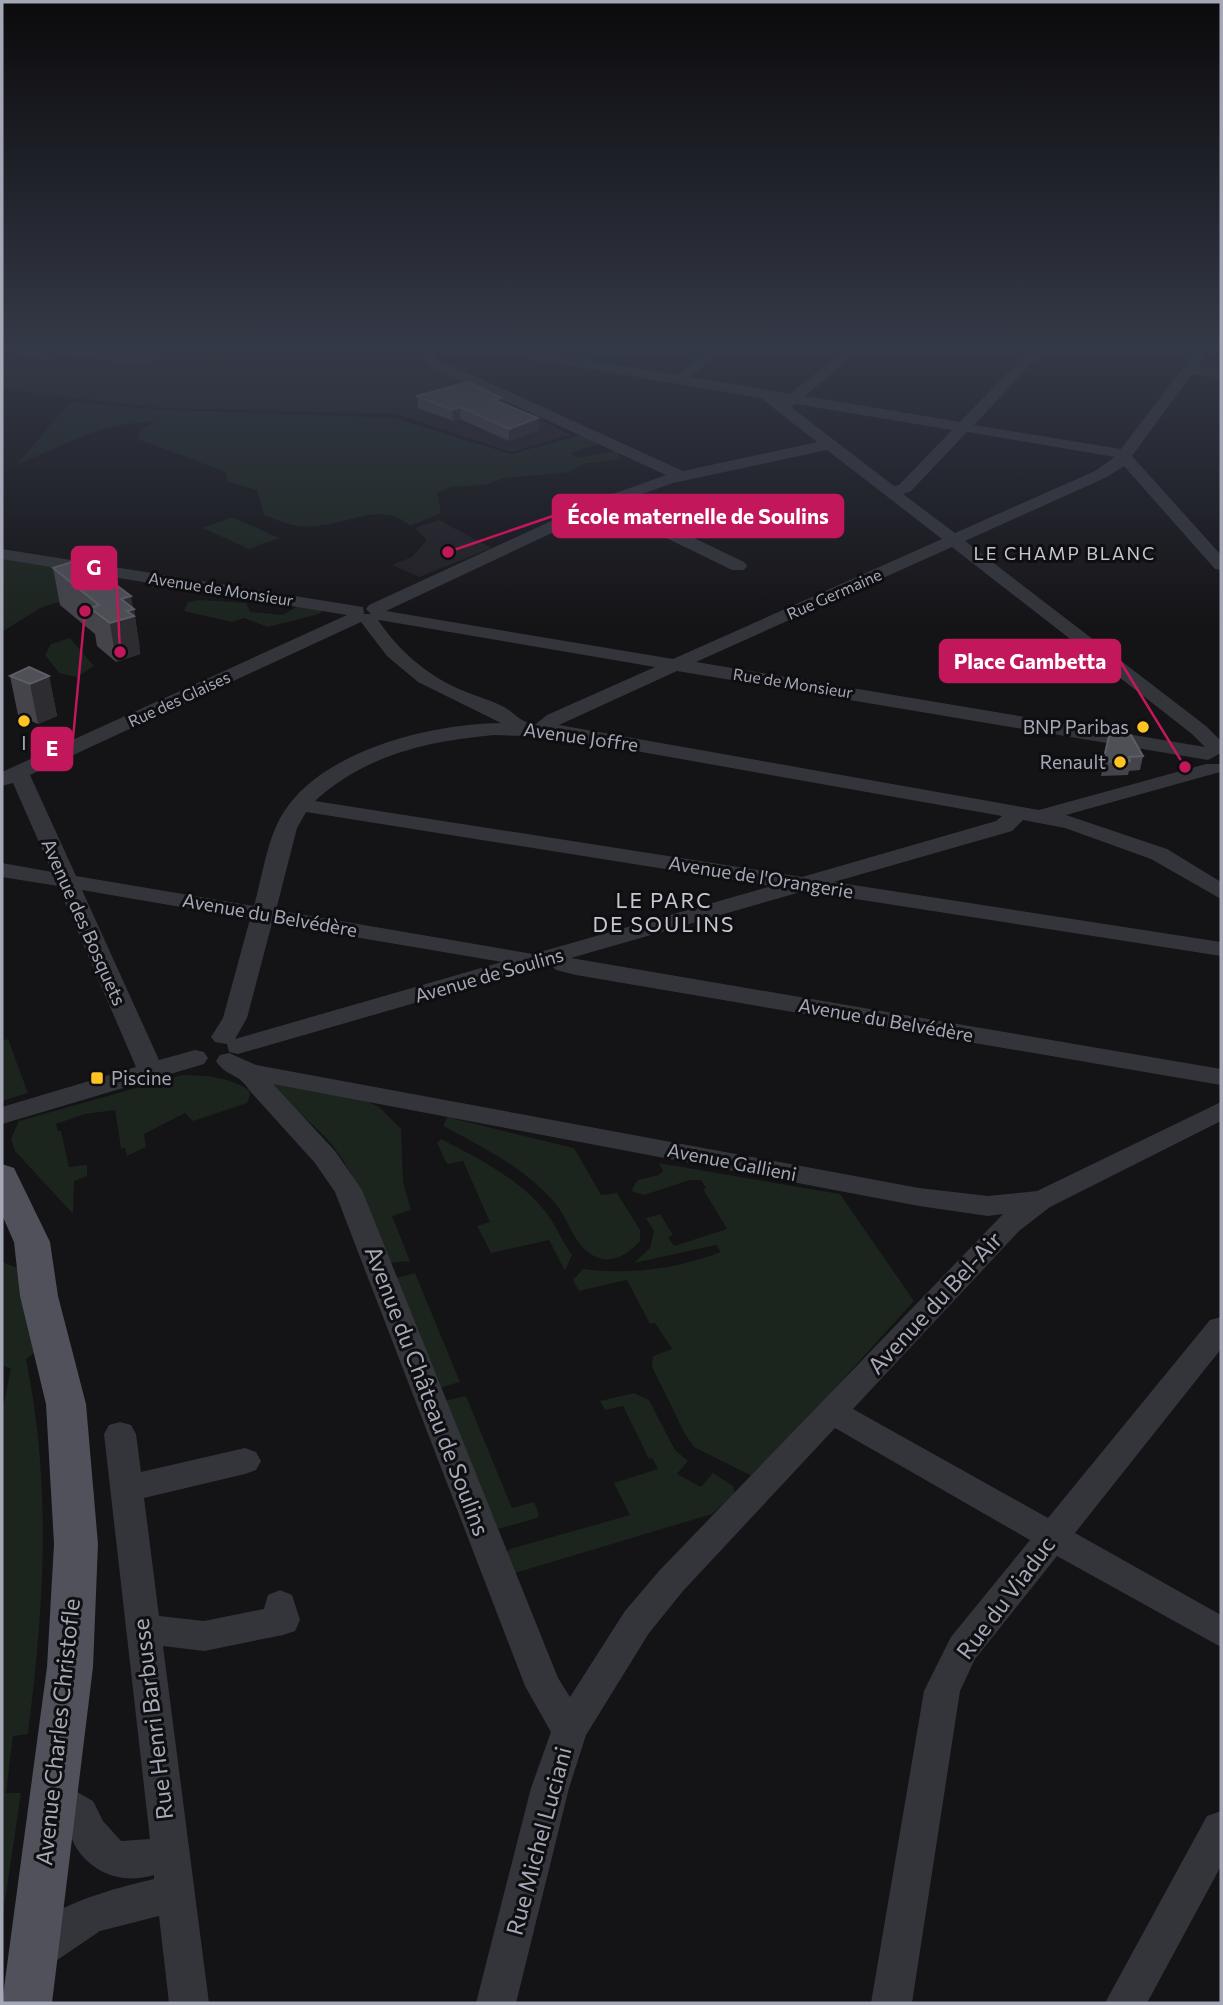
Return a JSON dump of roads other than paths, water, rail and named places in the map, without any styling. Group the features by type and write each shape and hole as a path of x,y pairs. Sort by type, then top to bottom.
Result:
{"main road":[{"name":"Avenue Charles Christofle","path":"2,1176 32,1242 39,1296 65,1404 76,1544 70,1667 26,2003"},
{"name":"Avenue Charles Christofle","path":"2,1225 39,1296"}],"street":[{"path":"608,443 681,476"},
{"path":"892,492 905,488 948,443"},
{"path":"1055,443 1122,454 1221,565"},
{"name":"Rue Germaine","path":"542,729 554,719 1094,477 1119,462 1131,443"},
{"path":"831,444 1199,730 1216,758"},
{"name":"Rue des Glaises","path":"10,776 367,614 605,502 681,476 831,444"},
{"path":"605,502 738,566"},
{"name":"Avenue de Monsieur","path":"2,554 367,614"},
{"path":"367,614 383,642 415,672 453,694 509,717 515,728"},
{"name":"Rue de Monsieur","path":"367,614 677,664 1216,758"},
{"name":"Avenue Joffre","path":"236,1054 235,1018 286,828 300,804 311,793 345,769 395,748 449,734 515,728 542,729 1027,814 1072,815 1216,758"},
{"name":"Avenue des Bosquets","path":"10,776 64,881 151,1070"},
{"name":"Avenue de l'Orangerie","path":"300,804 1221,949"},
{"name":"Avenue de Soulins","path":"151,1070 195,1058 194,1049 203,1041 236,1054 546,959 1004,825 1027,814"},
{"path":"1072,815 1159,854 1221,892"},
{"name":"Avenue du Belvédère","path":"2,870 546,959 576,968 1221,1077"},
{"name":"Avenue Gallieni","path":"236,1054 919,1197 988,1206 1042,1200 1221,1110"},
{"name":"Avenue du Château de Soulins","path":"236,1054 259,1085 325,1157 348,1190 543,1686 570,1730"},
{"path":"2,1116 151,1070"},
{"name":"Avenue du Bel-Air","path":"755,1489 832,1412 1009,1224 1042,1200"},
{"name":"Rue du Viaduc","path":"892,2003 942,1691 962,1648 1221,1328"},
{"path":"832,1412 1221,1632"},
{"name":"Rue Henri Barbusse","path":"120,1434 189,2003"},
{"path":"125,1489 245,1461"},
{"name":"Rue Michel Luciani","path":"496,2003 550,1788 570,1730 637,1622 755,1489"},
{"path":"143,1629 204,1636 283,1620 280,1605"},
{"path":"52,1795 79,1814 89,1834 101,1849 122,1862 138,1863 170,1851"},
{"path":"1125,2003 1221,1829"},
{"path":"33,1953 92,1914 174,1893"}],"place":[{"name":"École maternelle de Soulins","path":"448,552"},
{"name":"E","path":"85,611"},
{"name":"G","path":"120,652"},
{"name":"I","path":"24,721"},
{"name":"BNP Paribas","path":"1143,727"},
{"name":"Renault","path":"1120,762"},
{"name":"Place Gambetta","path":"1185,767"},
{"name":"Piscine","path":"97,1078"}],"district":[{"name":"LE CHAMP BLANC","path":"1065,554"},
{"name":"LE PARC DE SOULINS","path":"664,913"}]}
